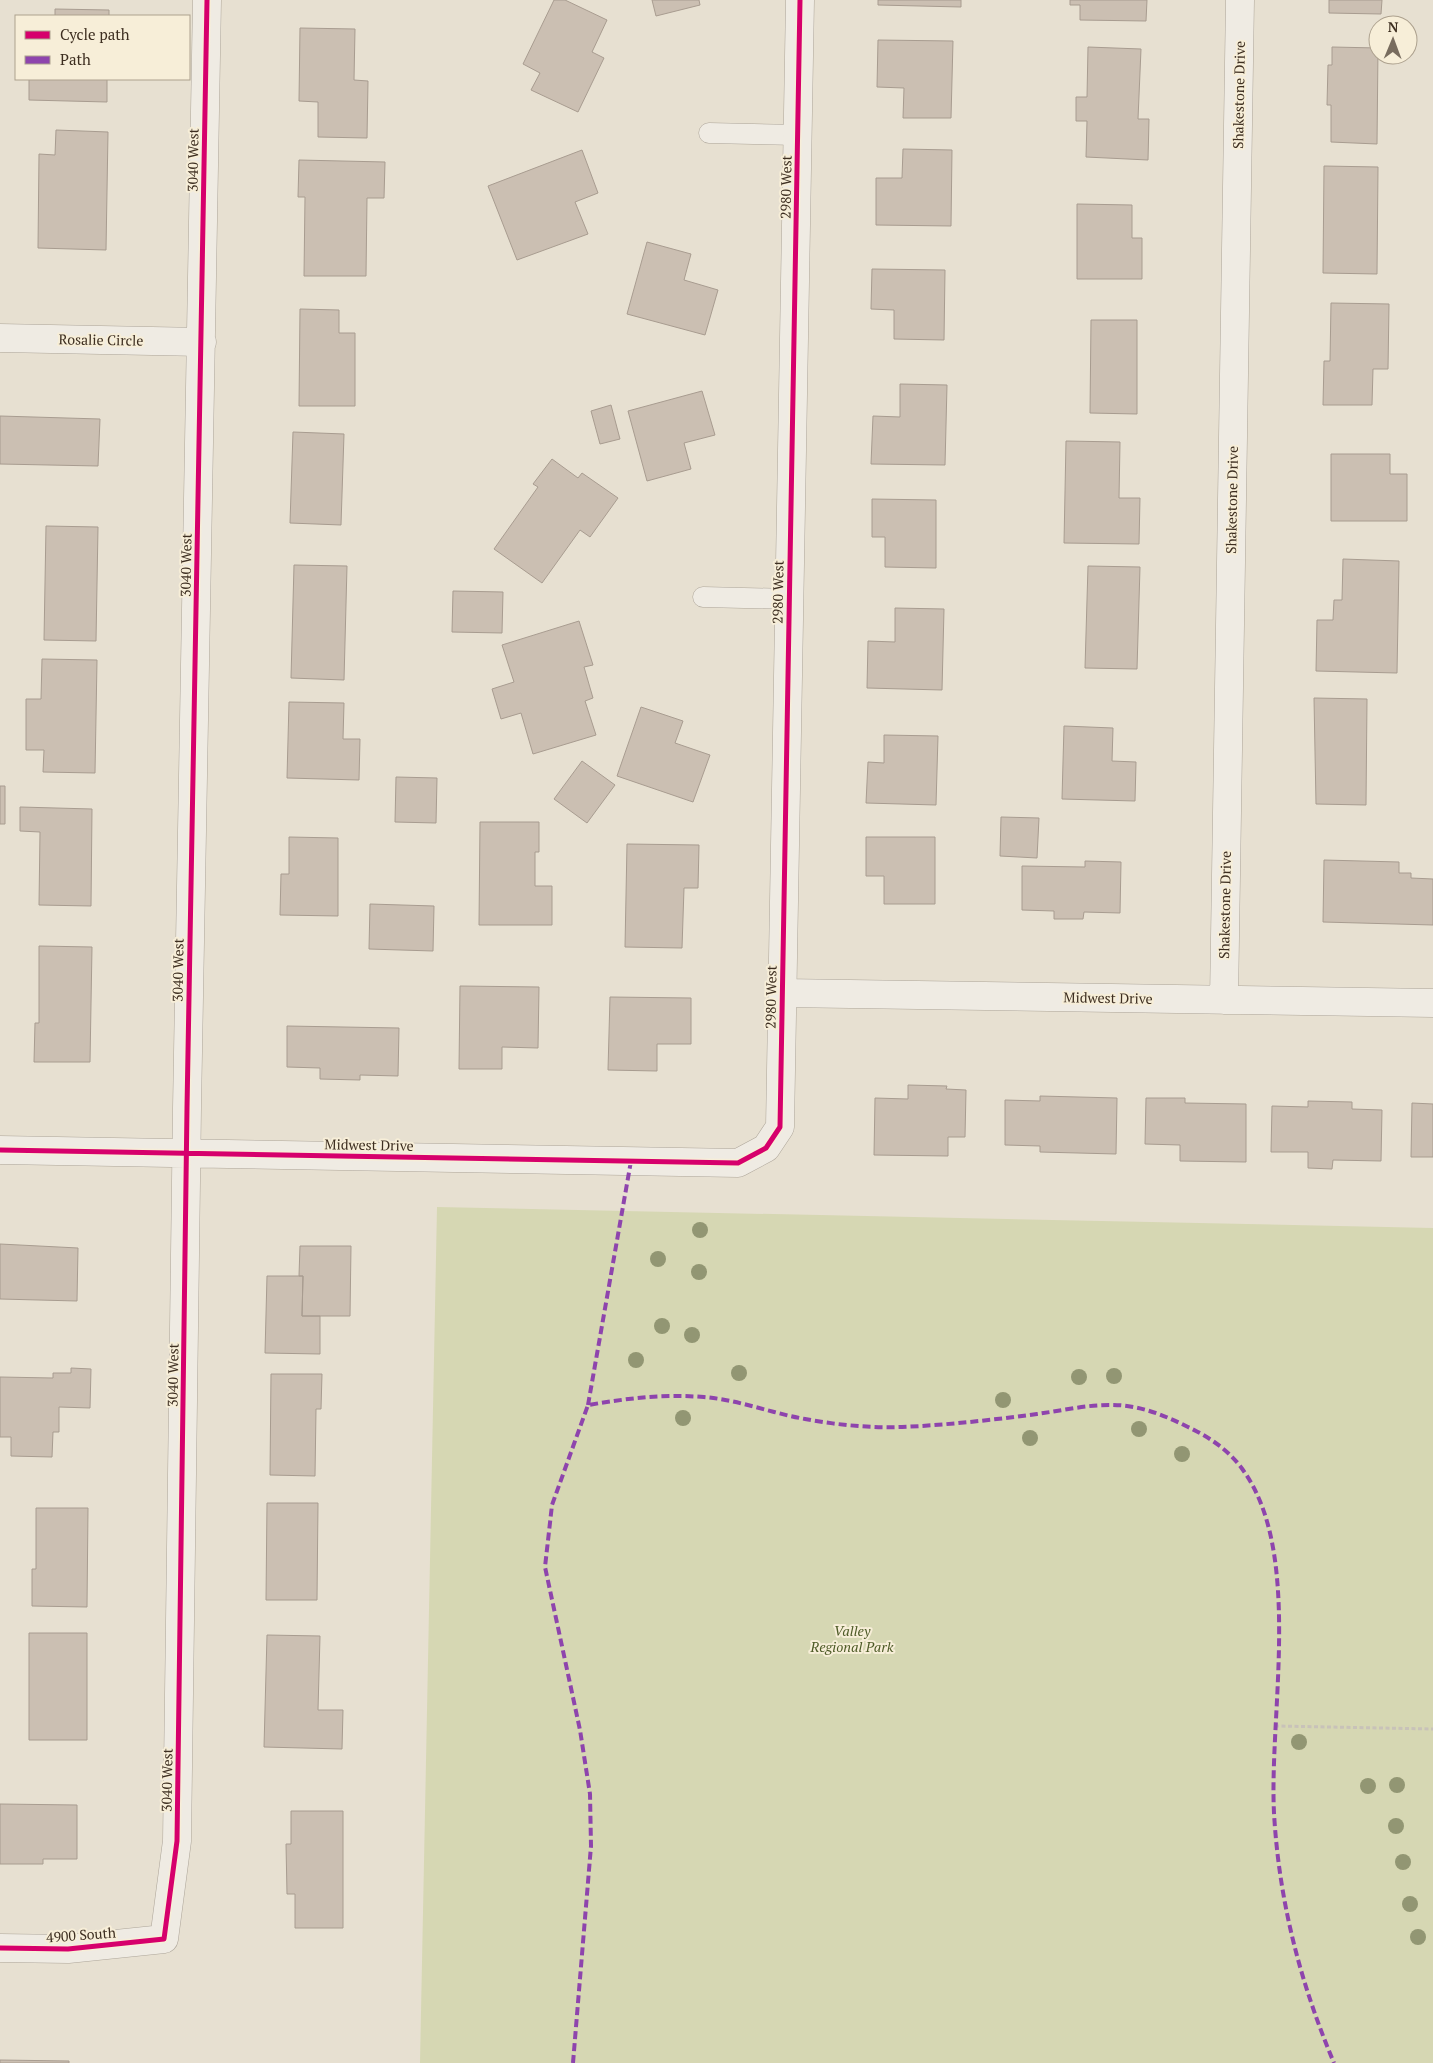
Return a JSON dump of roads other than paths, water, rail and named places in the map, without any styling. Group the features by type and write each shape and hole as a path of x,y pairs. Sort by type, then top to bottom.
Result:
{"street":[{"name":"3040 West","path":"164,1939 177,1841 186,1153 207,0"},
{"name":"2980 West","path":"738,1163 766,1148 780,1127 800,0"},
{"name":"Shakestone Drive","path":"1224,1000 1240,0"},
{"name":"Rosalie Circle","path":"0,338 202,342"},
{"name":"Midwest Drive","path":"783,993 1433,1003"},
{"name":"Midwest Drive","path":"0,1150 738,1163"},
{"name":"4900 South","path":"0,1948 68,1949 164,1939"}],"lane":[{"path":"709,133 798,135"},
{"path":"703,597 790,599"}],"park label":[{"name":"Valley Regional Park","path":"852,1639"}]}
